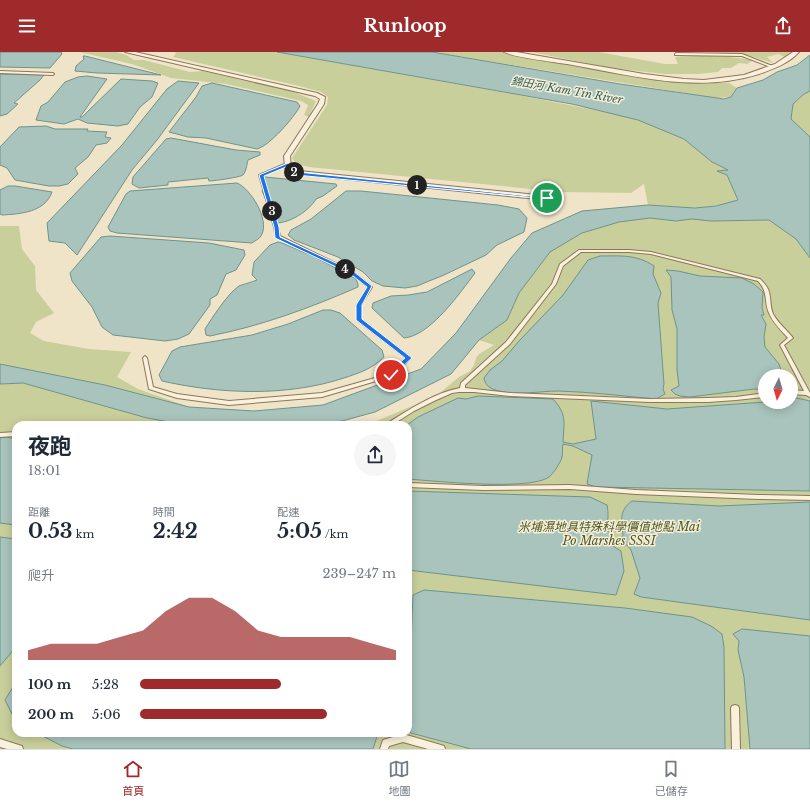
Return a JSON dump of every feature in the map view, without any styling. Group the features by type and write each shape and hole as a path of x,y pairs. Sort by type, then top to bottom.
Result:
{"street":[{"path":"128,52 317,95 323,98 321,104 287,156 288,168 296,173 547,198"},
{"path":"507,52 678,81 710,82 737,79 774,67 790,58 796,52"}],"lane":[{"path":"676,54 742,55 774,67"},
{"path":"0,72 53,74"},
{"path":"146,358 151,388 177,396 229,404 322,395 391,375 409,358 359,320 359,305 370,286 351,272 278,238 261,175 288,164"},
{"path":"462,390 462,384 508,343 554,284 561,265 580,251 629,251 651,253 759,280 766,286 770,312 791,338 782,345 808,394"},
{"path":"395,421 416,408 449,392 462,390 646,401 692,401 758,396"},
{"path":"798,393 808,394"},
{"path":"0,435 12,434"},
{"path":"412,485 483,488 570,487 636,492 810,498"},
{"path":"735,708 736,749"},
{"path":"384,749 386,743 403,738 441,749"},
{"path":"0,743 19,749"}],"green space":[{"path":"79,52 117,52 134,60 144,60 190,72 203,71 291,91 316,101 309,117 304,115 308,105 301,101 226,84 171,78 132,64"},
{"path":"174,52 277,52 513,94 638,120 684,139 712,162 729,171 718,171 727,175 738,200 716,206 705,207 648,205 644,184 631,193 562,192 309,167 296,164 292,158 327,105 328,97 321,92 299,86 173,57 176,53"},
{"path":"432,52 503,52 653,80 691,83 729,83 737,88 731,97 716,98"},
{"path":"531,52 599,52 665,64 678,64 675,57 685,56 715,56 754,60 747,64 739,63 731,68 722,68 718,72 699,74 665,74 611,68"},
{"path":"704,52 792,52 785,57 778,54 767,57 773,63 744,54"},
{"path":"810,91 810,137 791,119 793,104 804,94"},
{"name":"米埔濕地具特殊科學價值地點 Mai Po Marshes SSSI","path":"650,218 676,221 692,219 711,221 769,220 796,239 810,258 810,749 0,749 0,384 23,383 147,418 164,421 12,421 12,737 412,737 412,421 377,421 436,396 459,377 470,371 479,354 494,345 479,340 507,320 519,293 550,252 582,233 619,222"},
{"path":"0,226 19,226 22,249 35,266 36,290 54,313 36,322 30,333 44,341 89,349 131,352 117,377 138,389 189,407 105,385 0,364"}],"water":[{"path":"0,52 61,52 62,54 50,68 0,67"},
{"name":"錦田河 Kam Tin River","path":"277,52 432,52 620,84 724,99 731,97 737,88 763,80 777,72 797,65 810,55 810,91 804,94 793,104 791,119 810,137 810,258 796,239 769,220 711,221 692,219 676,221 650,218 619,222 582,233 550,252 519,293 507,320 479,340 451,374 375,412 342,421 164,421 147,418 23,383 0,384 0,364 105,385 189,407 254,411 323,405 421,369 456,333 511,258 532,233 582,211 648,205 695,208 716,206 738,200 727,175 717,171 728,170 712,162 684,139 638,120 572,104"},
{"path":"83,56 161,75 75,71 76,66 84,59"},
{"path":"0,74 44,75 14,103 18,104 7,114 0,116"},
{"path":"87,76 107,79 80,117 82,117 121,79 152,81 158,83 152,97 140,107 128,124 118,126 87,123 78,119 64,124 36,120 41,106 48,102 65,82 78,77"},
{"path":"178,81 199,83 157,140 132,170 77,255 65,243 49,241 47,223 122,145 167,89"},
{"path":"212,83 297,102 300,106 281,131 268,143 257,149 206,138 188,137 169,132 196,97 202,86"},
{"path":"46,126 55,129 88,129 87,131 107,132 105,137 111,138 107,143 96,145 88,157 75,168 78,174 68,184 49,186 15,180 7,168 0,165 0,147 19,127"},
{"path":"171,138 236,150 260,152 260,155 248,160 244,174 238,177 212,181 209,181 208,178 168,182 168,185 139,188 132,184 133,177 166,139"},
{"path":"265,177 336,184 337,186 316,199 309,208 299,216 287,221 276,223 262,191 262,178"},
{"path":"237,183 248,191 253,198 261,213 263,221 264,228 262,234 252,243 117,233 110,231 108,227 126,194 130,191"},
{"path":"8,186 52,192 49,199 44,204 32,211 2,215 0,214 0,190"},
{"path":"346,191 361,191 498,205 519,209 527,218 524,232 497,245 486,255 444,275 417,286 405,288 383,286 372,281 363,272 338,257 294,240 288,235 291,230 311,219"},
{"path":"110,236 209,243 244,250 245,255 236,270 226,274 217,295 210,299 210,305 189,334 178,339 165,341 113,335 102,327 92,307 72,281 70,273 101,237"},
{"path":"278,242 315,257 356,279 358,287 267,322 229,332 210,336 206,335 205,329 230,294 239,286 257,280 252,275 254,262 270,245"},
{"path":"600,256 621,256 641,259 654,266 653,274 661,293 658,303 664,384 663,389 665,394 656,399 558,391 514,393 499,391 489,387 484,378 490,370 502,361 563,295 588,260"},
{"path":"472,269 475,273 453,302 434,322 424,330 414,335 404,338 372,308 373,303 391,296 427,292"},
{"path":"666,270 700,276 742,278 754,284 763,292 762,308 764,315 761,315 766,324 764,337 765,347 779,364 781,369 758,369 758,389 690,397 675,394 671,390 679,386 677,370 677,329 672,310 671,277"},
{"path":"323,310 331,310 340,313 382,350 384,357 370,368 344,378 322,384 276,391 253,392 207,389 162,381 159,375 172,351 180,347 252,335 288,324"},
{"path":"478,396 553,399 563,414 563,442 573,444 596,439 591,401 667,409 758,402 758,409 798,409 798,398 810,401 810,491 596,487 587,484 592,455 573,446 563,444 562,457 557,468 549,477 539,481 523,484 481,484 412,479 412,421 458,398 466,399"},
{"path":"0,438 12,438 12,524 0,523"},
{"path":"412,491 590,497 607,505 608,529 612,537 615,539 623,537 623,513 632,501 719,506 810,502 810,620 641,597 634,594 640,578 631,550 627,545 611,545 621,551 624,571 616,595 412,570"},
{"path":"0,537 12,538 12,652 0,666"},
{"path":"424,590 625,608 692,617 711,626 722,634 724,647 725,749 471,749 412,733 413,595"},
{"path":"742,629 810,636 810,749 750,749 744,677 738,650 739,641 733,634"},
{"path":"12,689 12,714 5,700"},
{"path":"45,737 377,737 373,749 73,749 62,746"}],"route":[{"path":"391,375 409,358 359,320 359,305 370,286 351,272 278,238 261,175 277,167 288,164 288,168 296,173 547,198"}]}
